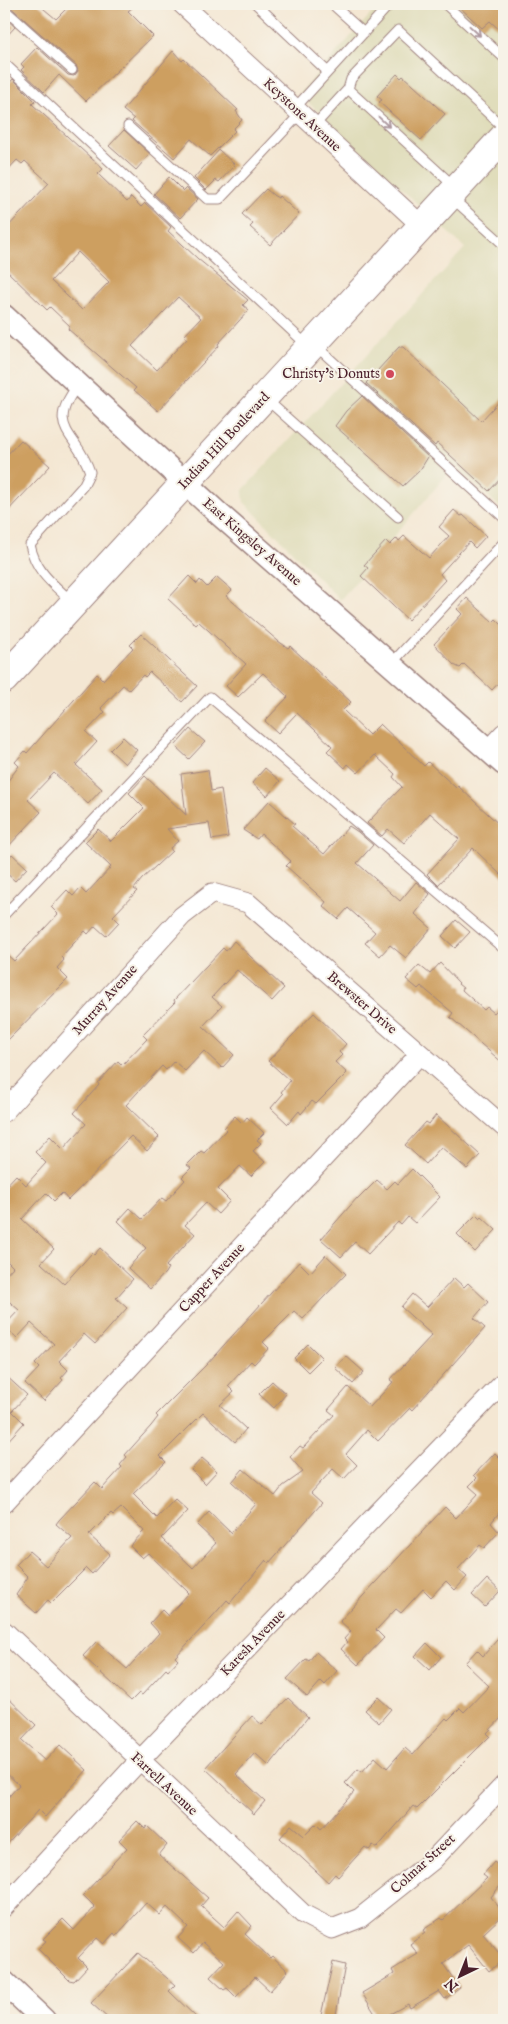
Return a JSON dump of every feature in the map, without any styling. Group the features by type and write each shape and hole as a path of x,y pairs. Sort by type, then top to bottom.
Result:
{"main road":[{"name":"Indian Hill Boulevard","path":"10,668 74,603 185,484 504,136"}],"street":[{"name":"Keystone Avenue","path":"182,4 422,226"},
{"name":"East Kingsley Avenue","path":"4,316 185,484 496,757"},
{"path":"496,757 504,733"},
{"name":"Brewster Drive","path":"212,893 248,903 504,1127"},
{"name":"Murray Avenue","path":"4,1112 182,916 212,893"},
{"name":"Capper Avenue","path":"4,1503 420,1054"},
{"name":"Karesh Avenue","path":"4,1907 139,1761 504,1382"},
{"name":"Farrell Avenue","path":"4,1631 139,1761 303,1914 332,1929"},
{"name":"Colmar Street","path":"332,1929 360,1918 433,1860 504,1785"},
{"path":"4,1982 44,2020"}],"lane":[{"path":"256,4 328,72"},
{"path":"332,4 364,33"},
{"path":"303,116 328,72 390,4"},
{"path":"446,4 504,58"},
{"path":"4,9 72,70"},
{"path":"128,126 207,199 220,199 303,116 348,89 351,79 398,30 504,128"},
{"path":"4,64 312,346 504,518"},
{"path":"348,89 504,245"},
{"path":"74,603 43,574 34,560 30,545 83,486 90,472 85,458 63,425 62,413 66,400 78,385"},
{"path":"264,397 398,517"},
{"path":"390,664 504,542"},
{"path":"4,916 210,697 504,949"}],"shaded area":[{"path":"380,4 504,4 504,511 455,465 340,600 244,502 243,490 465,248 299,94"}],"building":[{"path":"7,4 38,4 56,19 71,4 137,4 128,11 153,36 86,101 59,75 44,92 21,70 24,67 21,64 37,47 68,75 74,76 78,71 76,65"},
{"path":"456,4 504,4 504,34 490,21 482,28"},
{"path":"4,17 15,27 4,39"},
{"path":"173,51 238,110 236,111 242,120 233,129 235,131 210,156 191,139 174,158 132,121 134,119 123,110"},
{"path":"397,74 401,78 403,76 445,114 421,140 379,102 382,100 377,96"},
{"path":"13,79 35,101 32,104 103,169 98,174 127,202 131,197 141,207 145,203 171,227 168,231 198,259 248,300 243,305 249,310 218,344 219,346 158,411 134,390 136,388 68,329 70,326 50,307 47,310 4,268 4,231 49,183 25,161 22,164 17,160 4,174 4,89","holes":["78,252 109,282 82,310 51,281","178,297 201,318 184,336 187,338 157,370 132,346"]},
{"path":"124,130 150,154 136,170 109,146"},
{"path":"219,150 235,165 219,182 216,180 206,190 194,178"},
{"path":"169,177 183,191 186,188 198,199 180,218 154,194"},
{"path":"266,189 278,198 279,196 299,214 270,245 250,227 253,224 242,214"},
{"path":"399,347 403,347 481,421 504,396 504,475 489,491 437,443 435,446 366,383"},
{"path":"362,396 428,457 420,470 403,486 335,426 346,411"},
{"path":"21,440 50,466 4,515 4,458"},
{"path":"454,510 461,516 463,515 486,536 475,548 469,542 440,574 445,580 408,620 361,576 368,568 364,565 386,541 390,545 397,538 399,541 404,536 429,558 449,536 439,527"},
{"path":"189,576 197,584 200,580 207,587 217,577 232,590 226,596 278,641 288,648 290,646 351,702 343,710 369,735 380,724 424,766 428,762 456,788 458,786 504,829 504,878 473,848 438,885 427,874 459,839 430,813 404,843 388,829 382,836 367,823 402,787 393,777 395,774 375,755 358,773 348,764 345,768 327,751 332,746 297,713 278,733 265,721 288,697 263,673 238,697 226,686 246,664 199,622 196,625 168,599"},
{"path":"467,598 493,622 496,619 504,627 504,677 492,690 464,664 460,668 454,665 434,644 462,614 457,609"},
{"path":"141,634 197,686 182,702 150,672 145,677 143,675 129,690 123,685 101,708 105,712 86,732 97,742 76,765 102,789 88,804 54,773 28,800 41,812 4,851 4,786 19,766 15,762 25,751 27,753 97,674 103,680 133,648 130,645"},
{"path":"190,729 205,742 189,759 175,746"},
{"path":"123,737 137,750 125,764 110,750"},
{"path":"265,768 280,781 267,796 252,783"},
{"path":"208,770 211,791 221,789 228,837 212,840 209,823 167,829 178,841 170,848 172,851 142,879 134,889 137,891 113,916 119,922 106,936 95,926 88,934 85,931 61,957 64,960 57,968 68,979 4,1044 4,952 14,961 58,914 51,907 67,890 73,896 80,888 86,894 111,867 85,842 98,829 111,841 144,808 129,793 145,776 186,815 181,774"},
{"path":"269,801 295,824 292,826 324,854 349,826 358,832 373,845 357,863 400,901 416,882 430,894 415,914 431,928 406,958 390,945 380,956 365,943 375,932 348,908 338,919 323,906 326,902 286,866 291,861 261,834 257,839 243,830"},
{"path":"12,854 27,868 15,881 4,871 4,863"},
{"path":"456,920 470,932 455,948 442,936"},
{"path":"234,941 284,988 272,1001 237,970 212,997 222,1006 203,1026 234,1055 222,1068 204,1051 185,1071 174,1061 166,1070 162,1066 126,1105 159,1137 147,1151 131,1136 68,1200 62,1193 54,1201 46,1193 22,1219 54,1249 41,1263 64,1284 92,1253 94,1255 100,1248 133,1279 116,1298 127,1308 95,1344 84,1334 59,1361 68,1370 61,1378 63,1380 44,1401 25,1383 39,1368 35,1364 54,1344 31,1323 17,1338 4,1326 19,1310 4,1297 4,1277 13,1267 4,1258 4,1188 16,1175 26,1185 46,1163 35,1152 50,1136 63,1149 86,1124 74,1113 99,1085 98,1083 118,1061 122,1065 147,1039 143,1035 175,1002 174,1000 223,948 226,951"},
{"path":"440,963 459,983 463,988 462,990 484,1010 487,1007 494,1013 504,1002 504,1064 450,1017 453,1013 421,986 418,989 406,979 419,965 430,974"},
{"path":"314,1013 346,1044 339,1052 342,1055 335,1062 347,1073 316,1104 312,1101 301,1114 299,1111 288,1124 271,1108 283,1094 281,1092 290,1081 268,1061"},
{"path":"436,1115 480,1155 467,1169 441,1147 426,1164 405,1145 426,1122 429,1124"},
{"path":"235,1116 242,1123 247,1117 264,1133 257,1140 261,1143 253,1151 265,1162 251,1176 240,1166 218,1189 230,1201 218,1214 206,1203 185,1225 195,1234 166,1266 168,1268 165,1273 150,1289 128,1268 146,1248 118,1221 130,1208 142,1219 162,1198 166,1201 185,1180 182,1177 191,1168 187,1165 201,1151 204,1153 226,1130 224,1128"},
{"path":"412,1169 440,1197 415,1223 408,1217 401,1225 398,1222 368,1254 355,1242 341,1257 321,1239 357,1198 377,1180 387,1189 395,1181 398,1184"},
{"path":"476,1215 480,1219 482,1217 496,1230 475,1252 457,1234"},
{"path":"326,1255 346,1274 303,1319 294,1311 263,1342 269,1348 254,1364 251,1361 228,1386 234,1392 220,1405 246,1429 235,1442 203,1413 160,1456 166,1462 133,1494 157,1518 175,1499 188,1511 162,1538 193,1568 216,1543 197,1525 209,1512 231,1533 256,1504 232,1482 243,1469 275,1496 283,1486 303,1472 290,1457 300,1446 303,1448 334,1415 328,1410 348,1387 370,1407 393,1382 390,1380 432,1335 401,1307 412,1294 427,1307 454,1278 464,1287 468,1283 488,1302 474,1318 485,1328 412,1410 410,1408 378,1441 367,1430 346,1454 357,1465 344,1479 333,1469 311,1493 322,1503 269,1563 266,1560 230,1603 227,1600 175,1657 178,1660 168,1671 166,1669 142,1695 139,1693 131,1701 83,1656 96,1642 127,1669 159,1633 150,1623 162,1610 168,1616 189,1593 148,1553 142,1558 130,1546 144,1531 121,1508 113,1515 111,1513 89,1535 110,1554 92,1574 86,1568 51,1603 48,1600 36,1613 16,1595 28,1577 16,1565 29,1551 46,1566 72,1538 56,1524 59,1520 95,1482 102,1489 122,1467 120,1465 127,1457 125,1455 158,1417 156,1415 206,1365 299,1262 310,1273"},
{"path":"308,1344 322,1358 308,1372 294,1358"},
{"path":"346,1356 364,1372 353,1384 335,1368"},
{"path":"4,1374 27,1395 12,1411 24,1423 4,1445"},
{"path":"272,1381 286,1394 274,1408 259,1394"},
{"path":"495,1453 504,1462 504,1506 491,1523 499,1532 484,1548 480,1545 458,1569 467,1577 455,1590 446,1581 431,1597 423,1589 401,1613 396,1609 376,1630 384,1638 358,1665 341,1649 347,1642 344,1639 351,1631 340,1621 445,1507 456,1518 478,1494 469,1486 477,1478 474,1475"},
{"path":"202,1458 217,1471 205,1484 191,1470"},
{"path":"487,1579 500,1591 485,1607 472,1595"},
{"path":"504,1632 504,1715 487,1733 490,1736 417,1809 413,1806 377,1848 373,1845 369,1850 365,1847 338,1877 335,1874 328,1882 280,1838 291,1825 304,1836 316,1824 321,1829 354,1792 345,1783 358,1769 362,1772 375,1757 387,1768 405,1748 413,1755 446,1718 448,1720 460,1708 464,1712 489,1686 465,1663 477,1650 483,1656"},
{"path":"427,1643 441,1657 430,1670 415,1656"},
{"path":"316,1652 337,1671 325,1685 321,1681 307,1697 287,1679 306,1659 309,1661"},
{"path":"4,1694 36,1725 22,1740 45,1761 60,1745 87,1770 45,1817 38,1810 4,1848 4,1802 19,1785 4,1771"},
{"path":"378,1697 391,1709 379,1723 365,1710"},
{"path":"288,1698 308,1717 269,1766 255,1753 236,1774 265,1801 254,1814 205,1768 252,1716 262,1725"},
{"path":"137,1821 145,1829 147,1826 167,1845 159,1855 208,1898 201,1906 224,1927 238,1911 252,1926 245,1934 270,1958 272,1956 288,1971 270,1991 255,1977 236,1997 227,1988 224,1990 210,1977 224,1962 203,1943 194,1953 178,1938 188,1927 167,1907 160,1915 146,1903 116,1936 114,1933 104,1944 97,1938 78,1958 87,1967 74,1981 69,1980 38,1949 46,1941 43,1939 63,1919 74,1930 95,1907 83,1895 127,1848 119,1840"},
{"path":"494,1862 504,1870 504,1881 491,1897 504,1914 483,1934 504,1959 489,1971 468,1945 443,1964 460,1988 445,1999 439,1991 410,2008 408,2004 379,2020 362,1993 394,1974 392,1970 418,1954 410,1944 425,1933 423,1930 441,1918 443,1920 487,1878 483,1875"},
{"path":"138,1953 175,1985 169,1991 199,2020 110,2020 91,2003"},
{"path":"333,1962 345,1965 335,2020 320,2020"}],"place":[{"name":"Christy's Donuts","path":"390,374"}]}
